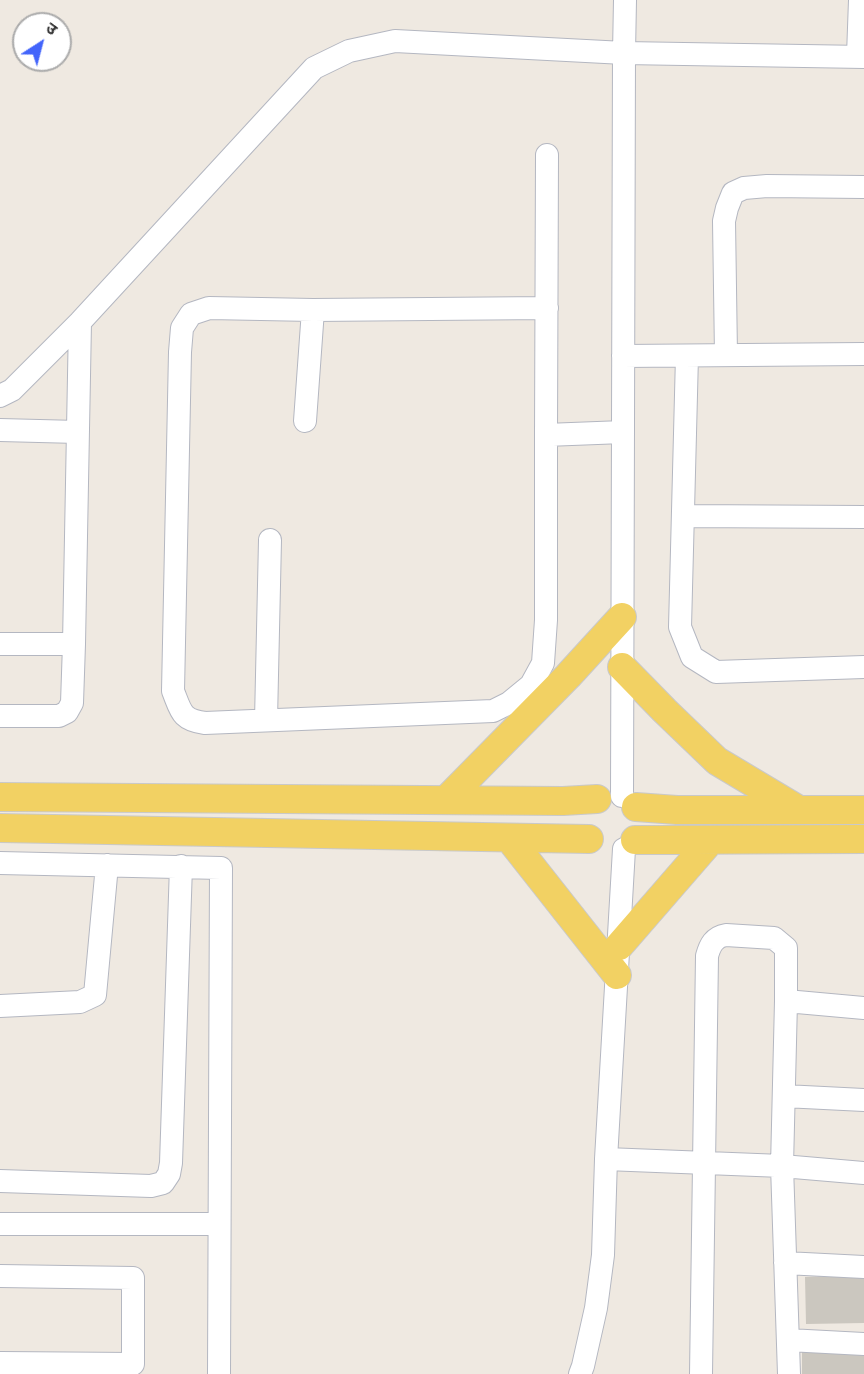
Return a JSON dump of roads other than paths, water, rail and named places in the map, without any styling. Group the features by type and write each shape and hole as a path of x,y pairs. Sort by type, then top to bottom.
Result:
{"main road":[{"path":"446,800 622,617"},
{"path":"622,667 717,761 799,810"},
{"path":"0,797 618,801 677,810 864,810"},
{"path":"630,845 640,832 640,815 618,801 589,807 584,818 589,839 601,849 609,851 616,851 630,845 711,840 864,838"},
{"path":"0,828 589,839"},
{"path":"510,838 617,975"},
{"path":"619,946 711,840"}],"street":[{"path":"618,801 622,667 625,0"},
{"path":"0,396 12,390 80,322 314,68 349,51 394,41 624,53 861,57 860,0"},
{"path":"547,155 547,308 546,435 546,621 543,663 531,685 493,711 205,723 195,722 181,713 173,691 180,364 182,328 191,314 209,308 313,310 547,308"},
{"path":"726,355 724,221 733,193 744,188 767,186 864,187"},
{"path":"305,422 313,310"},
{"path":"0,716 58,716 67,712 72,702 80,322"},
{"path":"623,356 864,354"},
{"path":"687,356 680,627 692,657 716,672 864,667"},
{"path":"0,430 78,432"},
{"path":"546,435 623,432"},
{"path":"683,516 864,517"},
{"path":"266,720 270,540"},
{"path":"0,644 74,644"},
{"path":"580,1374 596,1308 603,1255 617,975 630,845"},
{"path":"0,863 220,868 219,1374"},
{"path":"0,1006 80,1002 95,995 107,865"},
{"path":"0,1180 151,1186 163,1183 169,1174 182,866"},
{"path":"701,1374 707,956 718,936 726,935 774,938 786,948 782,1166 789,1374"},
{"path":"786,1001 864,1008"},
{"path":"784,1096 864,1100"},
{"path":"606,1159 782,1166 864,1173"},
{"path":"0,1224 219,1224"},
{"path":"785,1263 864,1267"},
{"path":"0,1276 133,1278 133,1364 0,1363"},
{"path":"788,1340 864,1344"}]}
